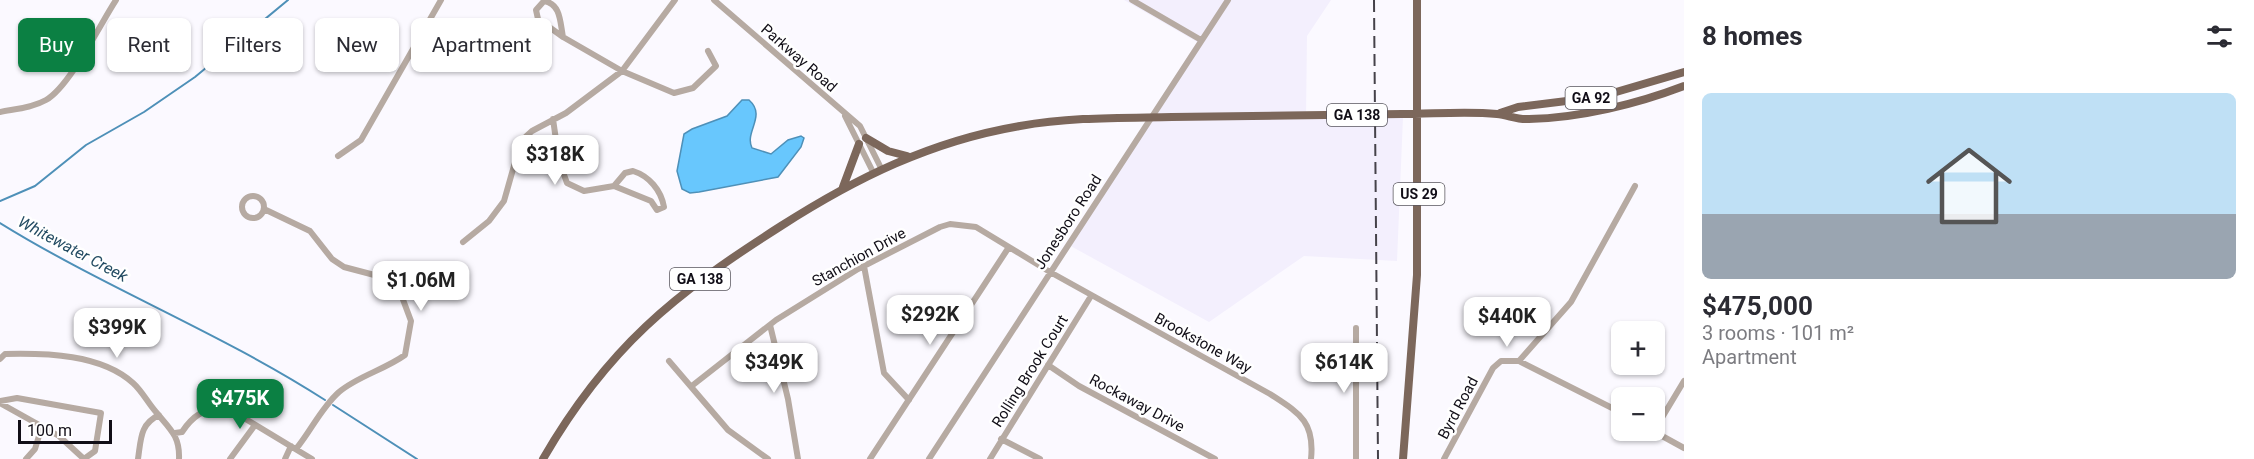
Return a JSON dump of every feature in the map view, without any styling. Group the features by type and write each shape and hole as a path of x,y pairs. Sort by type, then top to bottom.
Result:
{"main road":[{"name":"US 29","path":"1404,458 1417,275 1417,0"},
{"name":"GA 92","path":"1496,114 1518,107 1611,94 1684,72"},
{"name":"GA 92","path":"1417,114 1496,114 1526,120 1643,99 1684,86"},
{"name":"GA 138","path":"543,459 566,419 606,366 667,305 721,264 843,187 908,156 964,138 1022,125 1073,119 1417,114"},
{"path":"866,138 888,151 908,156"},
{"path":"843,187 859,144"}],"street":[{"path":"0,112 23,108 46,100 66,81 116,0"},
{"path":"339,156 361,140 441,0"},
{"path":"463,242 489,221 500,207 521,141 532,131 554,119 622,71 675,0"},
{"name":"Parkway Road","path":"714,0 860,126 877,170"},
{"path":"1132,0 1202,40"},
{"name":"Jonesboro Road","path":"929,459 1228,0"},
{"path":"563,36 558,10 551,2 544,1 536,10 538,19 563,36 622,71 674,93 693,88 716,66 708,51"},
{"name":"Parkway Road","path":"842,110 859,144 877,170"},
{"path":"554,119 559,161 567,183 584,191 614,186 651,201 657,210 664,207 663,200 645,175 633,171 625,172 614,186"},
{"path":"1611,407 1519,361 1570,302 1635,186"},
{"path":"264,209 310,231 332,259 344,267 382,276 399,289 411,321 405,355 389,366 349,384 336,394 285,459"},
{"name":"Stanchion Drive","path":"693,385 770,325 864,266 950,224 976,227 1050,272"},
{"path":"870,459 1009,247"},
{"path":"864,266 884,373 909,399"},
{"name":"Brookstone Way","path":"1050,272 1270,394 1294,410 1307,422 1312,438 1311,459"},
{"name":"Rolling Brook Court","path":"990,459 1091,296"},
{"path":"770,325 788,399 798,459"},
{"path":"1356,328 1356,459"},
{"path":"0,359 5,354 31,353 103,364 133,383 175,432 180,444 179,459"},
{"path":"669,360 693,385 728,430 768,459"},
{"name":"Byrd Road","path":"1444,459 1493,368 1502,361 1519,361"},
{"name":"Rockaway Drive","path":"1048,365 1079,386 1215,459"},
{"path":"1665,413 1684,381"},
{"path":"17,398 101,413 95,451 84,459 59,435 0,402 17,398"},
{"path":"175,432 183,432 190,420 204,411 220,407 229,409 311,459"},
{"path":"138,459 142,431 147,421 159,415"},
{"path":"230,459 235,448 255,425"},
{"path":"26,459 35,449 42,426"},
{"path":"1665,437 1684,448"},
{"path":"1001,439 1040,459"}],"shaded area":[{"path":"1124,0 1331,0 1307,36 1306,116 1403,117 1397,261 1304,256 1209,322 1067,244 1197,42"}],"water":[{"path":"742,100 749,100 756,112 750,142 752,148 771,154 788,140 801,136 804,138 801,147 778,177 699,192 690,193 682,189 677,171 684,134 727,116"}],"waterway":[{"path":"0,201 35,186 86,145 144,112 195,77 288,0"},
{"name":"Whitewater Creek","path":"0,223 80,269 245,353 325,400"},
{"name":"Whitewater Creek","path":"333,405 417,459"}],"railway":[{"path":"1374,0 1378,459"}]}
